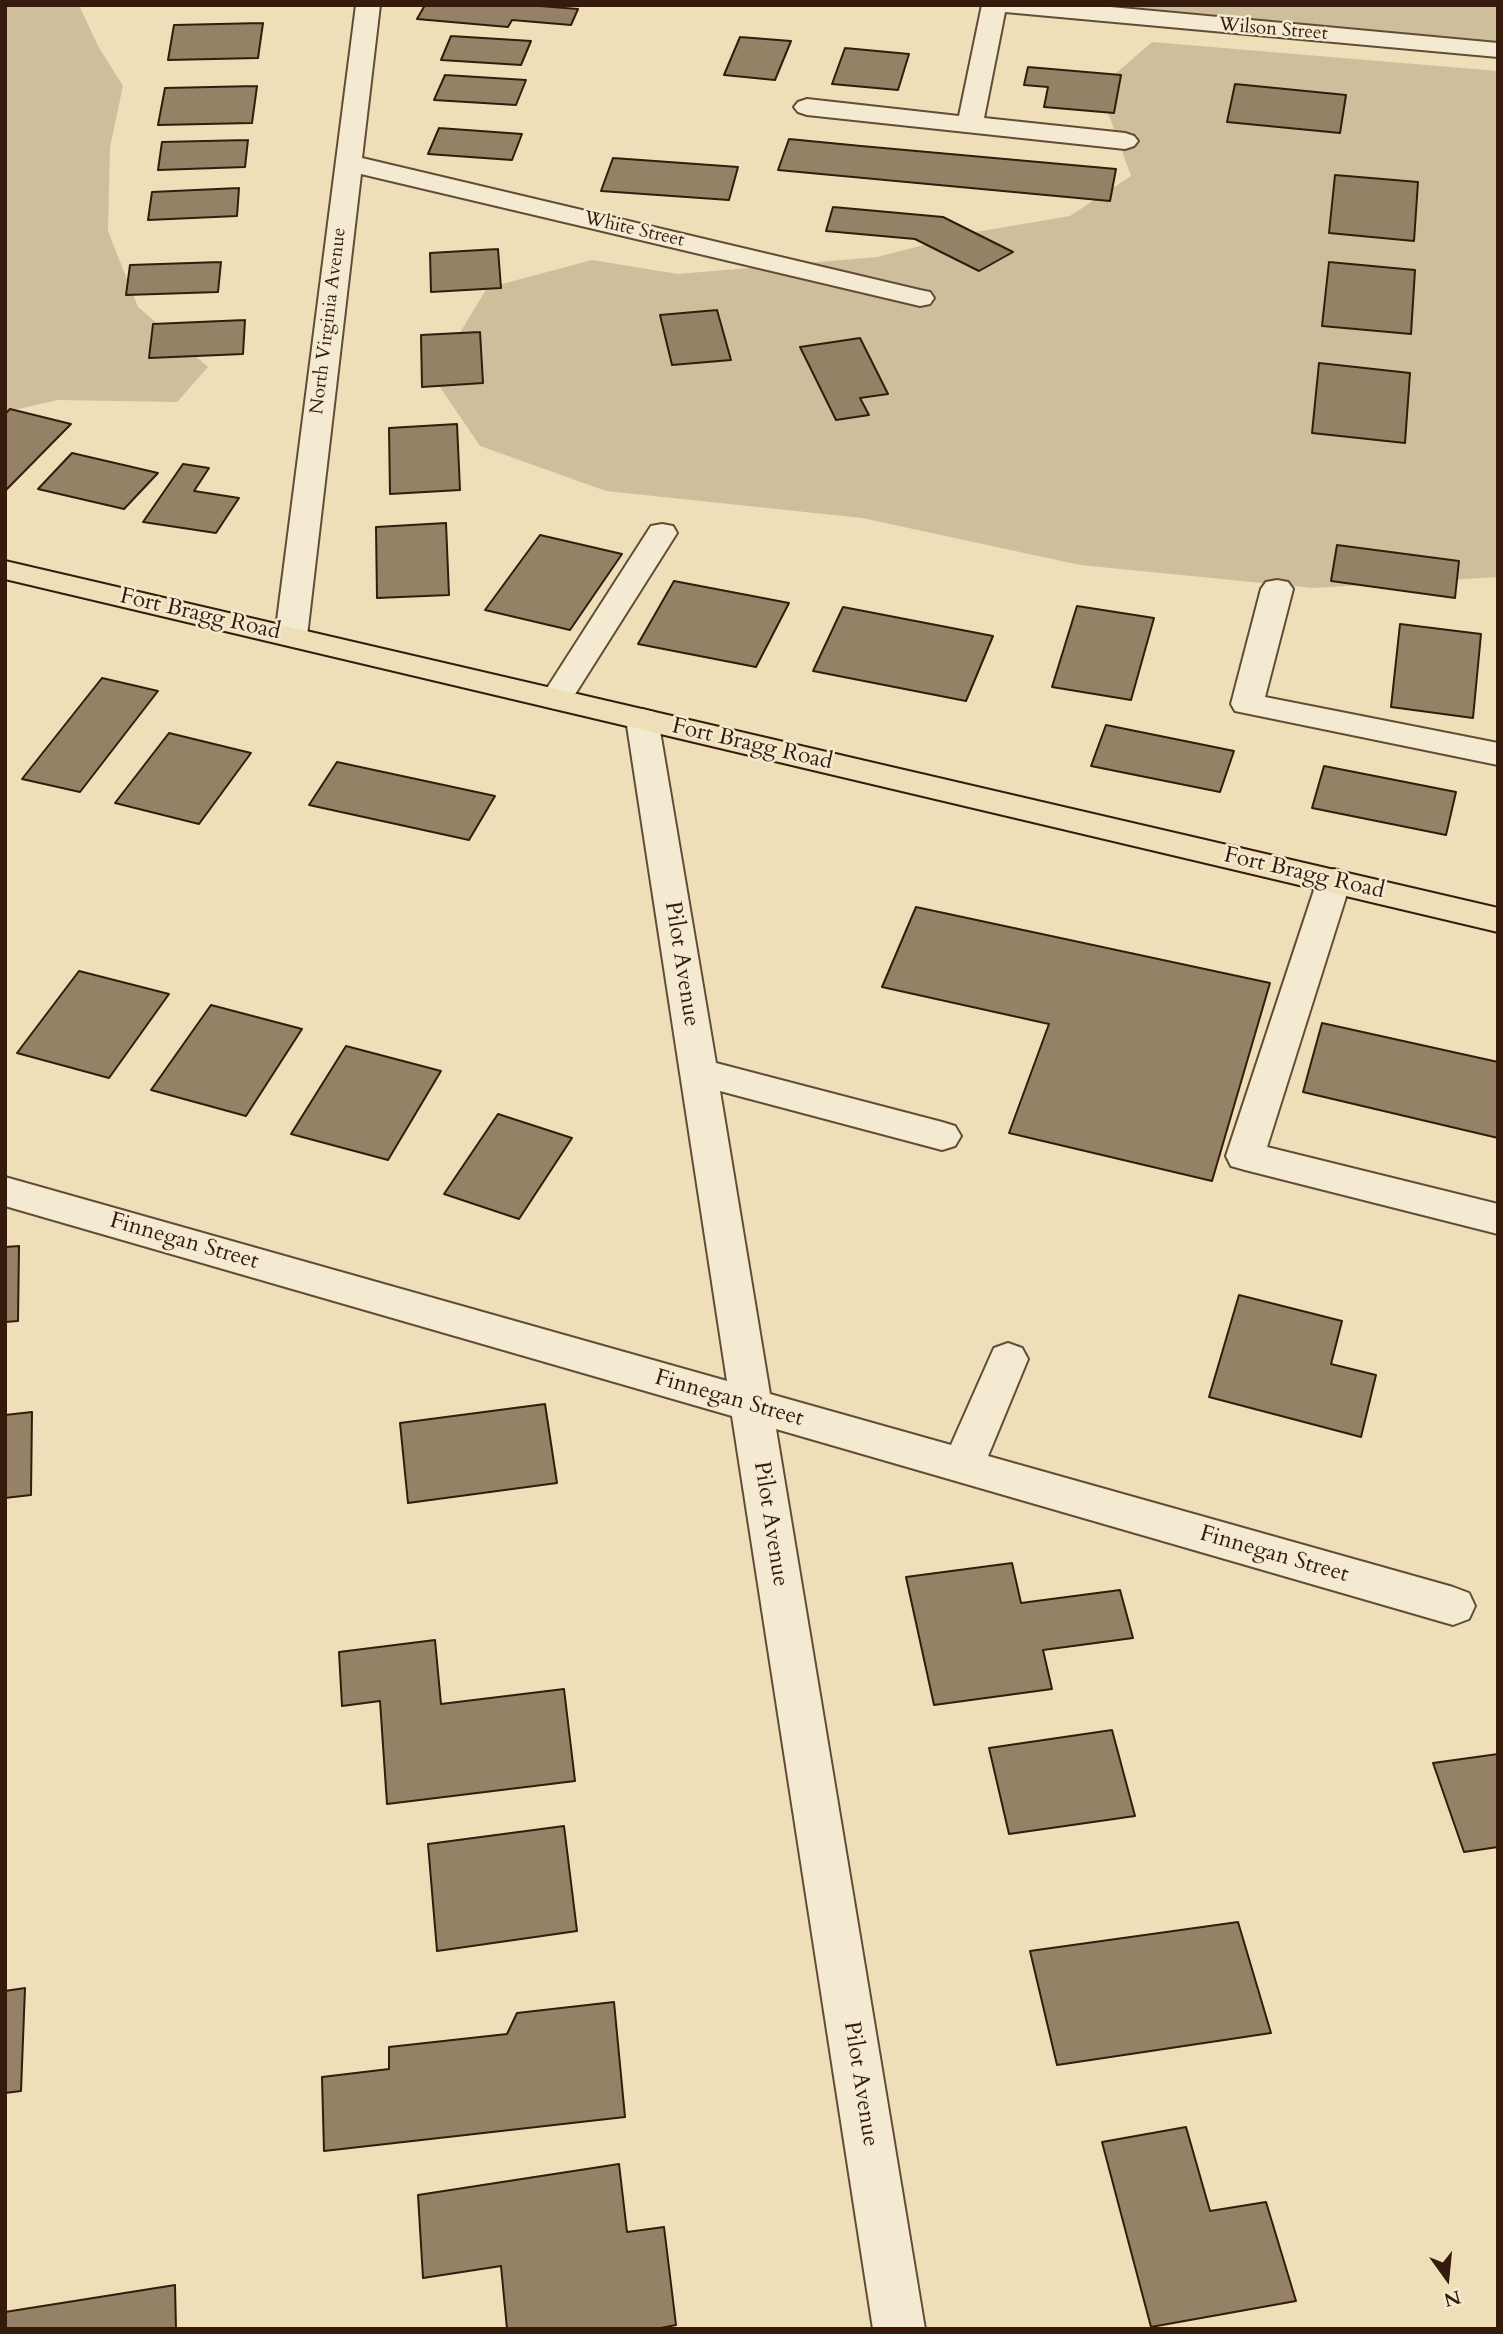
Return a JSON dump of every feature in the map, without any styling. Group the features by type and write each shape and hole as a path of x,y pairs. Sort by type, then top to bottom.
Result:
{"main road":[{"name":"Fort Bragg Road","path":"5,570 1498,920"}],"street":[{"name":"North Virginia Avenue","path":"291,636 368,5"},
{"path":"970,124 994,5"},
{"name":"Wilson Street","path":"1007,5 1498,50"},
{"path":"807,107 1125,141"},
{"name":"White Street","path":"349,163 919,298"},
{"path":"556,699 662,533"},
{"path":"1278,589 1247,704 1498,754"},
{"name":"Pilot Avenue","path":"642,719 899,2329"},
{"path":"1334,881 1245,1156 1498,1219"},
{"path":"698,1072 942,1136"},
{"name":"Finnegan Street","path":"5,1191 1453,1606"},
{"path":"963,1466 1008,1359"}],"shaded area":[{"path":"5,5 79,5 98,46 123,86 110,147 108,231 138,307 208,367 177,402 58,400 5,412"},
{"path":"1111,5 1498,5 1498,42"},
{"path":"1152,42 1498,71 1498,577 1313,588 1080,565 862,518 606,491 480,446 433,377 487,288 592,260 678,274 877,257 970,233 1070,216 1131,176 1099,88"}],"building":[{"path":"425,5 527,5 578,9 571,25 512,20 508,27 417,19"},
{"path":"263,23 258,58 168,60 174,25"},
{"path":"451,36 531,41 521,65 441,60"},
{"path":"740,37 791,41 775,80 724,75"},
{"path":"845,48 909,54 898,90 832,84"},
{"path":"1028,67 1121,75 1114,113 1044,107 1048,87 1024,85"},
{"path":"445,75 526,80 516,105 434,100"},
{"path":"1235,84 1346,95 1340,133 1227,122"},
{"path":"257,86 252,123 158,125 165,88"},
{"path":"439,128 522,134 512,160 428,154"},
{"path":"789,139 1116,169 1110,201 778,170"},
{"path":"248,140 245,167 158,170 162,142"},
{"path":"613,158 738,167 729,200 601,191"},
{"path":"1335,175 1418,182 1414,241 1329,233"},
{"path":"239,188 237,216 148,220 152,192"},
{"path":"833,207 943,217 1013,252 979,271 915,239 826,231"},
{"path":"498,249 501,288 431,292 430,253"},
{"path":"221,262 218,292 126,295 130,265"},
{"path":"1329,262 1415,270 1411,334 1322,326"},
{"path":"717,310 731,360 672,365 660,315"},
{"path":"245,320 243,354 149,358 153,324"},
{"path":"480,332 483,383 422,387 421,335"},
{"path":"860,338 888,394 860,398 869,415 836,420 800,347"},
{"path":"1319,363 1410,373 1405,443 1312,433"},
{"path":"10,409 71,424 5,491 5,414"},
{"path":"457,424 460,490 390,494 389,428"},
{"path":"72,453 158,473 124,509 38,489"},
{"path":"183,464 209,468 194,491 239,498 216,533 143,522"},
{"path":"446,523 449,595 377,598 376,527"},
{"path":"540,535 622,554 570,630 485,610"},
{"path":"1337,545 1459,561 1455,598 1331,581"},
{"path":"674,581 789,603 756,667 638,644"},
{"path":"1077,606 1154,618 1131,700 1052,687"},
{"path":"843,607 993,636 966,701 813,671"},
{"path":"1400,624 1481,634 1473,718 1391,707"},
{"path":"102,678 158,691 80,792 22,779"},
{"path":"1106,725 1234,751 1220,792 1091,766"},
{"path":"169,733 251,753 199,824 115,803"},
{"path":"337,762 495,796 469,840 309,805"},
{"path":"1324,766 1456,792 1446,835 1312,808"},
{"path":"916,907 1270,983 1212,1181 1009,1133 1049,1024 882,987"},
{"path":"79,971 169,994 109,1078 17,1053"},
{"path":"211,1005 302,1029 246,1116 151,1090"},
{"path":"1322,1023 1498,1062 1498,1138 1303,1092"},
{"path":"346,1046 441,1071 388,1160 291,1134"},
{"path":"498,1114 572,1138 519,1219 444,1194"},
{"path":"19,1246 18,1321 5,1322 5,1247"},
{"path":"1239,1295 1342,1321 1331,1364 1376,1375 1361,1437 1209,1397"},
{"path":"545,1404 557,1483 408,1503 400,1423"},
{"path":"32,1412 31,1495 5,1498 5,1415"},
{"path":"1012,1563 1021,1603 1120,1590 1133,1638 1043,1650 1052,1689 934,1705 906,1577"},
{"path":"435,1640 441,1704 564,1689 575,1781 387,1804 380,1701 342,1706 339,1652"},
{"path":"1112,1730 1135,1816 1009,1834 989,1748"},
{"path":"1498,1754 1498,1847 1464,1852 1433,1763"},
{"path":"564,1826 577,1931 437,1951 428,1844"},
{"path":"1238,1922 1271,2033 1057,2065 1030,1951"},
{"path":"25,1988 21,2091 5,2093 5,1991"},
{"path":"614,2002 625,2117 324,2151 322,2077 389,2069 389,2047 507,2034 517,2013"},
{"path":"1186,2127 1210,2211 1266,2202 1296,2301 1151,2327 1102,2142"},
{"path":"619,2164 627,2232 664,2227 676,2325 656,2329 507,2329 501,2266 423,2278 418,2195"},
{"path":"175,2285 176,2329 5,2329 5,2312"}]}
